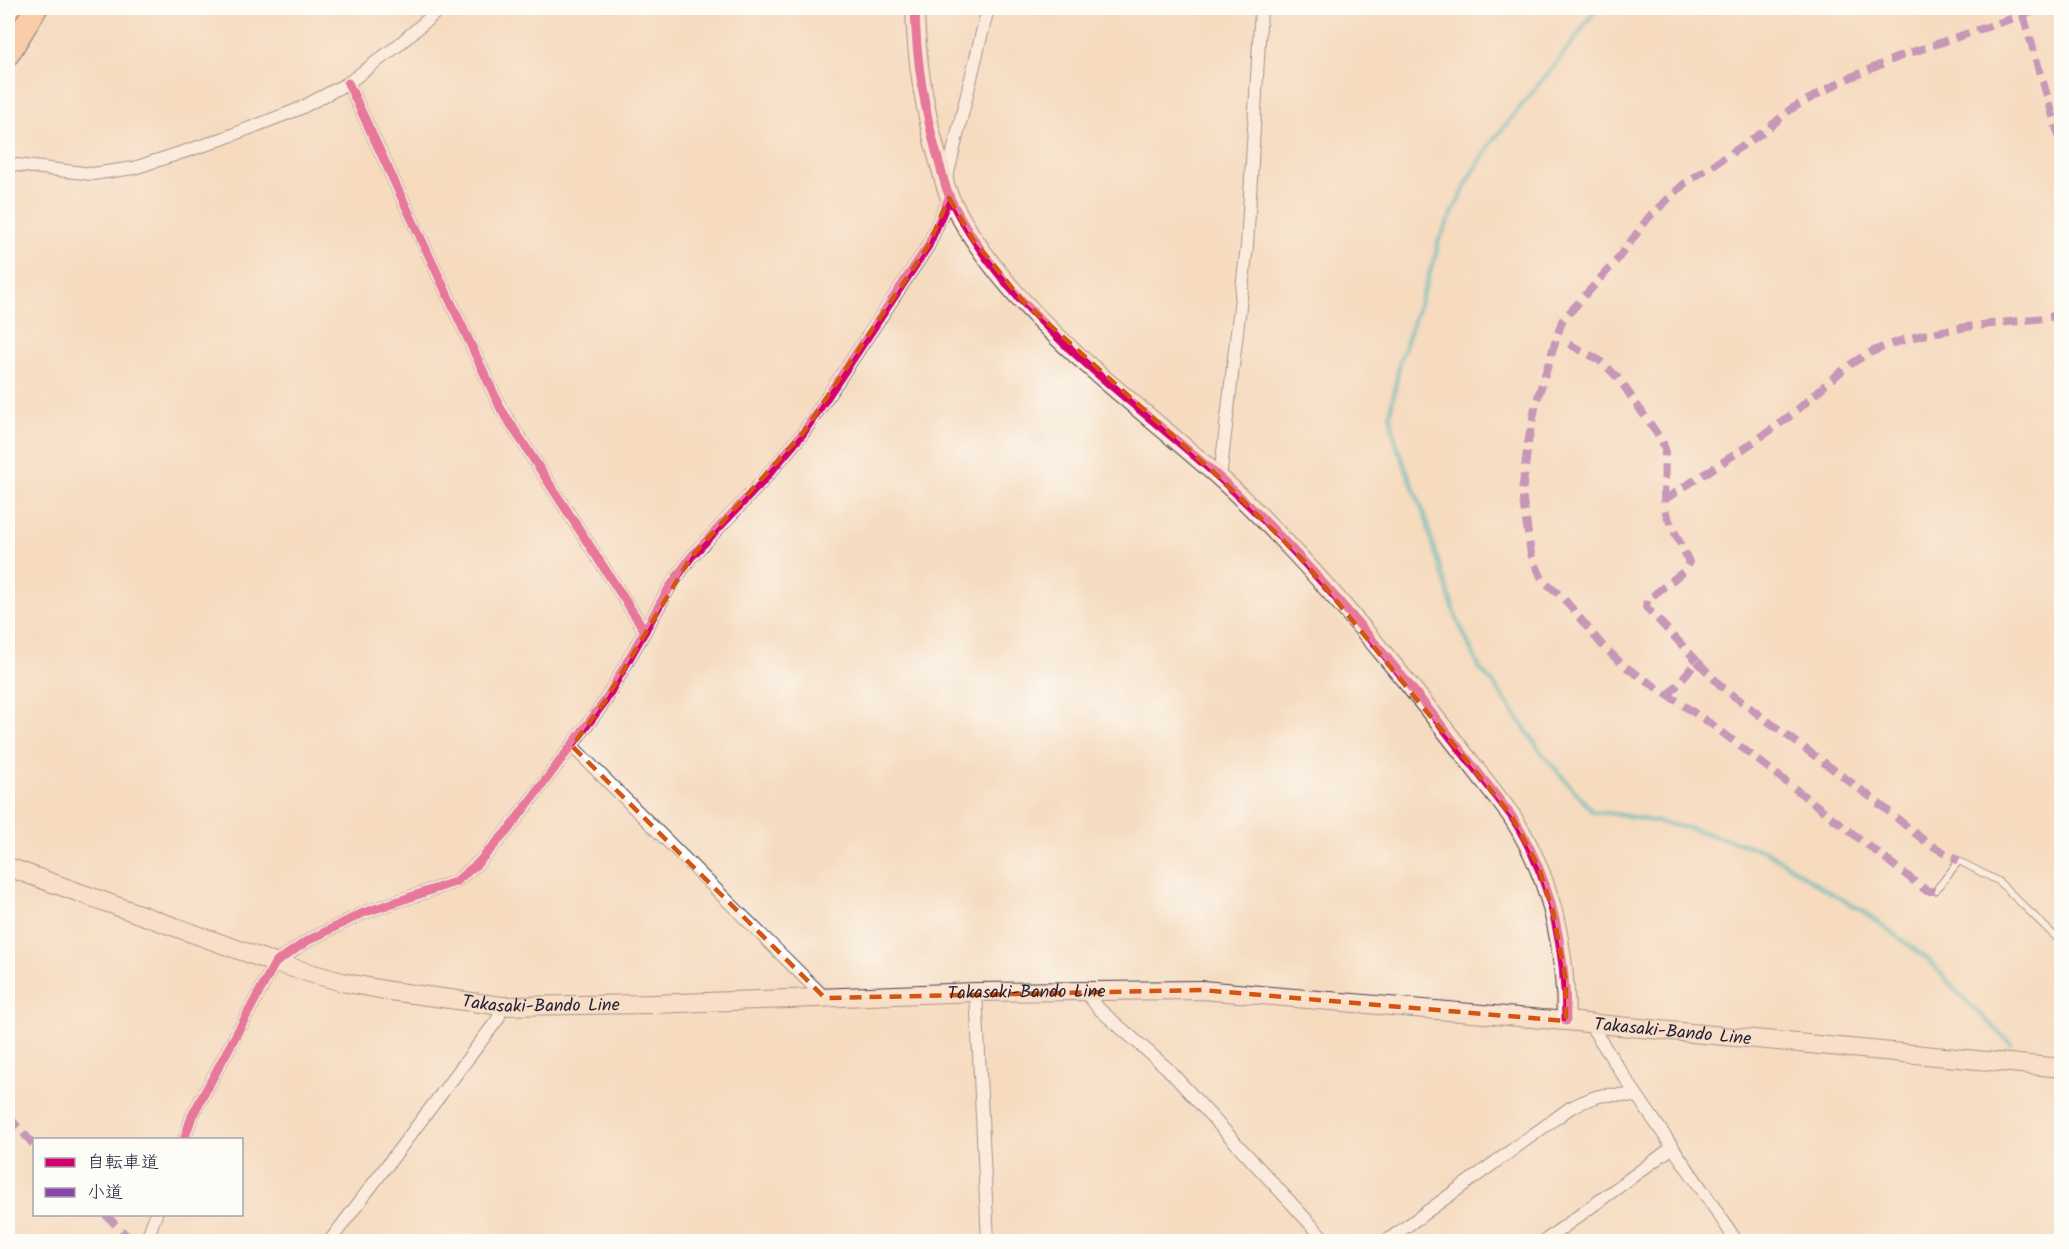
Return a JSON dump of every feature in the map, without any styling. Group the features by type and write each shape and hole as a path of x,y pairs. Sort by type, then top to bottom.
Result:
{"highway":[{"path":"8,54 36,8"}],"main road":[{"path":"915,8 915,33 927,123 947,191 974,241 999,275 1073,350 1220,478 1303,560 1371,639 1480,774 1524,836 1539,868 1553,912 1566,981 1566,1021"},
{"name":"Takasaki-Bando Line","path":"8,867 275,963 342,982 390,992 502,1006 653,1004 976,992 1202,990 1566,1021 2061,1068"}],"street":[{"path":"8,164 92,174 134,168 214,142 298,109 348,82 396,47 441,8"},
{"path":"185,1138 192,1116 275,963 307,941 363,913 431,891 461,878 477,864 509,829 605,701 669,588 691,557 761,483 803,433 928,246 947,191 988,8"},
{"path":"1220,478 1247,246 1260,8"},
{"path":"348,82 501,409 645,631"},
{"path":"572,746 825,998"},
{"path":"1085,990 1099,1009 1167,1068 1327,1242"},
{"path":"976,992 988,1242"},
{"path":"329,1242 498,1019 502,1006"},
{"path":"1590,1024 1637,1097 1737,1242"},
{"path":"1385,1242 1570,1108 1593,1096 1613,1093 1637,1097"},
{"path":"1543,1242 1673,1147"},
{"path":"146,1242 156,1216"}],"lane":[{"path":"1935,891 1959,861 1998,881 2061,943"}],"highlighted area":[{"path":"949,198 974,241 1022,300 1220,478 1303,560 1511,815 1539,868 1553,912 1566,981 1566,1021 1202,990 825,998 572,746 605,701 691,557 803,433 928,246"}],"waterway":[{"path":"1597,8 1569,47 1491,143 1470,177 1438,242 1400,361 1390,414 1396,444 1428,524 1456,617 1480,669 1494,684 1542,753 1593,812 1617,814 1688,828 1766,851 1863,911 1930,961 1957,992 2011,1044"}],"marked path":[{"path":"1935,891 1927,891 1714,726 1623,665 1602,645 1564,599 1542,579 1531,554 1522,493 1528,443 1536,403 1562,321 1616,261 1649,217 1684,184 1765,131 1791,109 1842,81 1901,56 2043,8"},
{"path":"2023,15 2062,146"},
{"path":"1664,500 1771,430 1863,356 1896,342 1918,336 2050,317 2062,312"},
{"path":"1569,344 1599,360 1619,379 1662,441 1665,449 1664,505 1689,562 1683,572 1647,600 1646,607 1697,661"},
{"path":"1668,696 1697,661 1721,686 1872,798 1926,842 1959,861"},
{"path":"8,1116 33,1144"},
{"path":"107,1216 133,1242"}],"cycle path":[{"path":"915,8 919,68 935,146 949,196 979,247 1013,291 1051,331 1221,479 1295,552 1390,662 1511,815 1536,863 1553,914 1563,967 1566,1021"},
{"path":"348,83 501,409 645,631"},
{"path":"185,1138 192,1116 275,963 307,941 363,913 455,882 477,864 509,829 605,701 669,588 691,557 761,483 803,433 928,246 949,198"}]}
